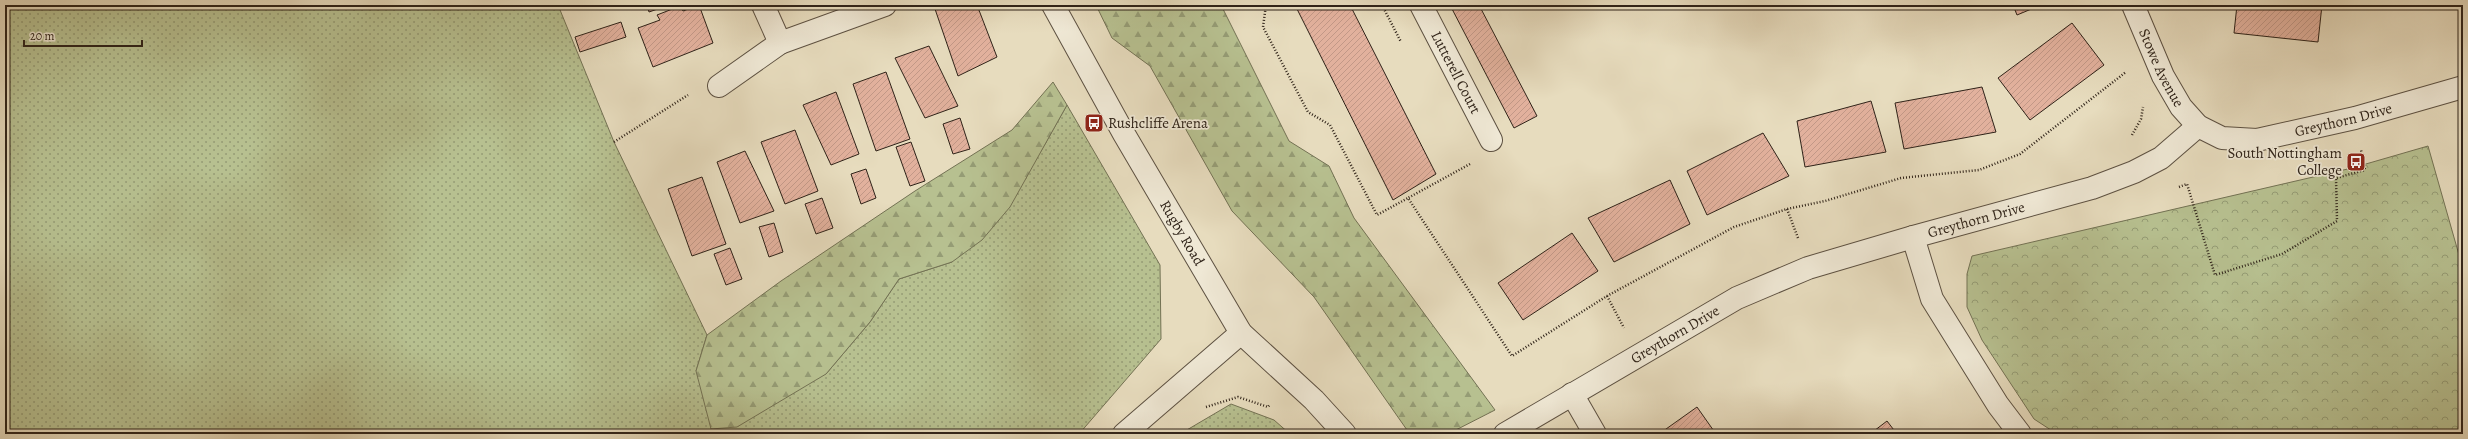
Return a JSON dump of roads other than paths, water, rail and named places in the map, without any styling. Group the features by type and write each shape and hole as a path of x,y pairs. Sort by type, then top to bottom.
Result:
{"street":[{"path":"763,5 780,43"},
{"path":"719,86 780,43 885,5"},
{"name":"Rugby Road","path":"1053,5 1124,134 1241,333 1345,434"},
{"name":"Lutterell Court","path":"1421,5 1491,140"},
{"name":"Stowe Avenue","path":"2133,5 2163,76 2181,107 2198,126"},
{"name":"Greythorn Drive","path":"1505,434 1737,298 1808,268 1913,237 2092,188 2134,172 2161,158 2198,126 2222,138 2246,141 2355,118 2463,87"},
{"path":"1913,237 1932,299 1998,405 2020,434"},
{"path":"1124,434 1241,333"},
{"path":"1572,394 1595,434"}],"place":[{"name":"Rushcliffe Arena","path":"1094,123"},
{"name":"South Nottingham College","path":"2356,162"}]}
